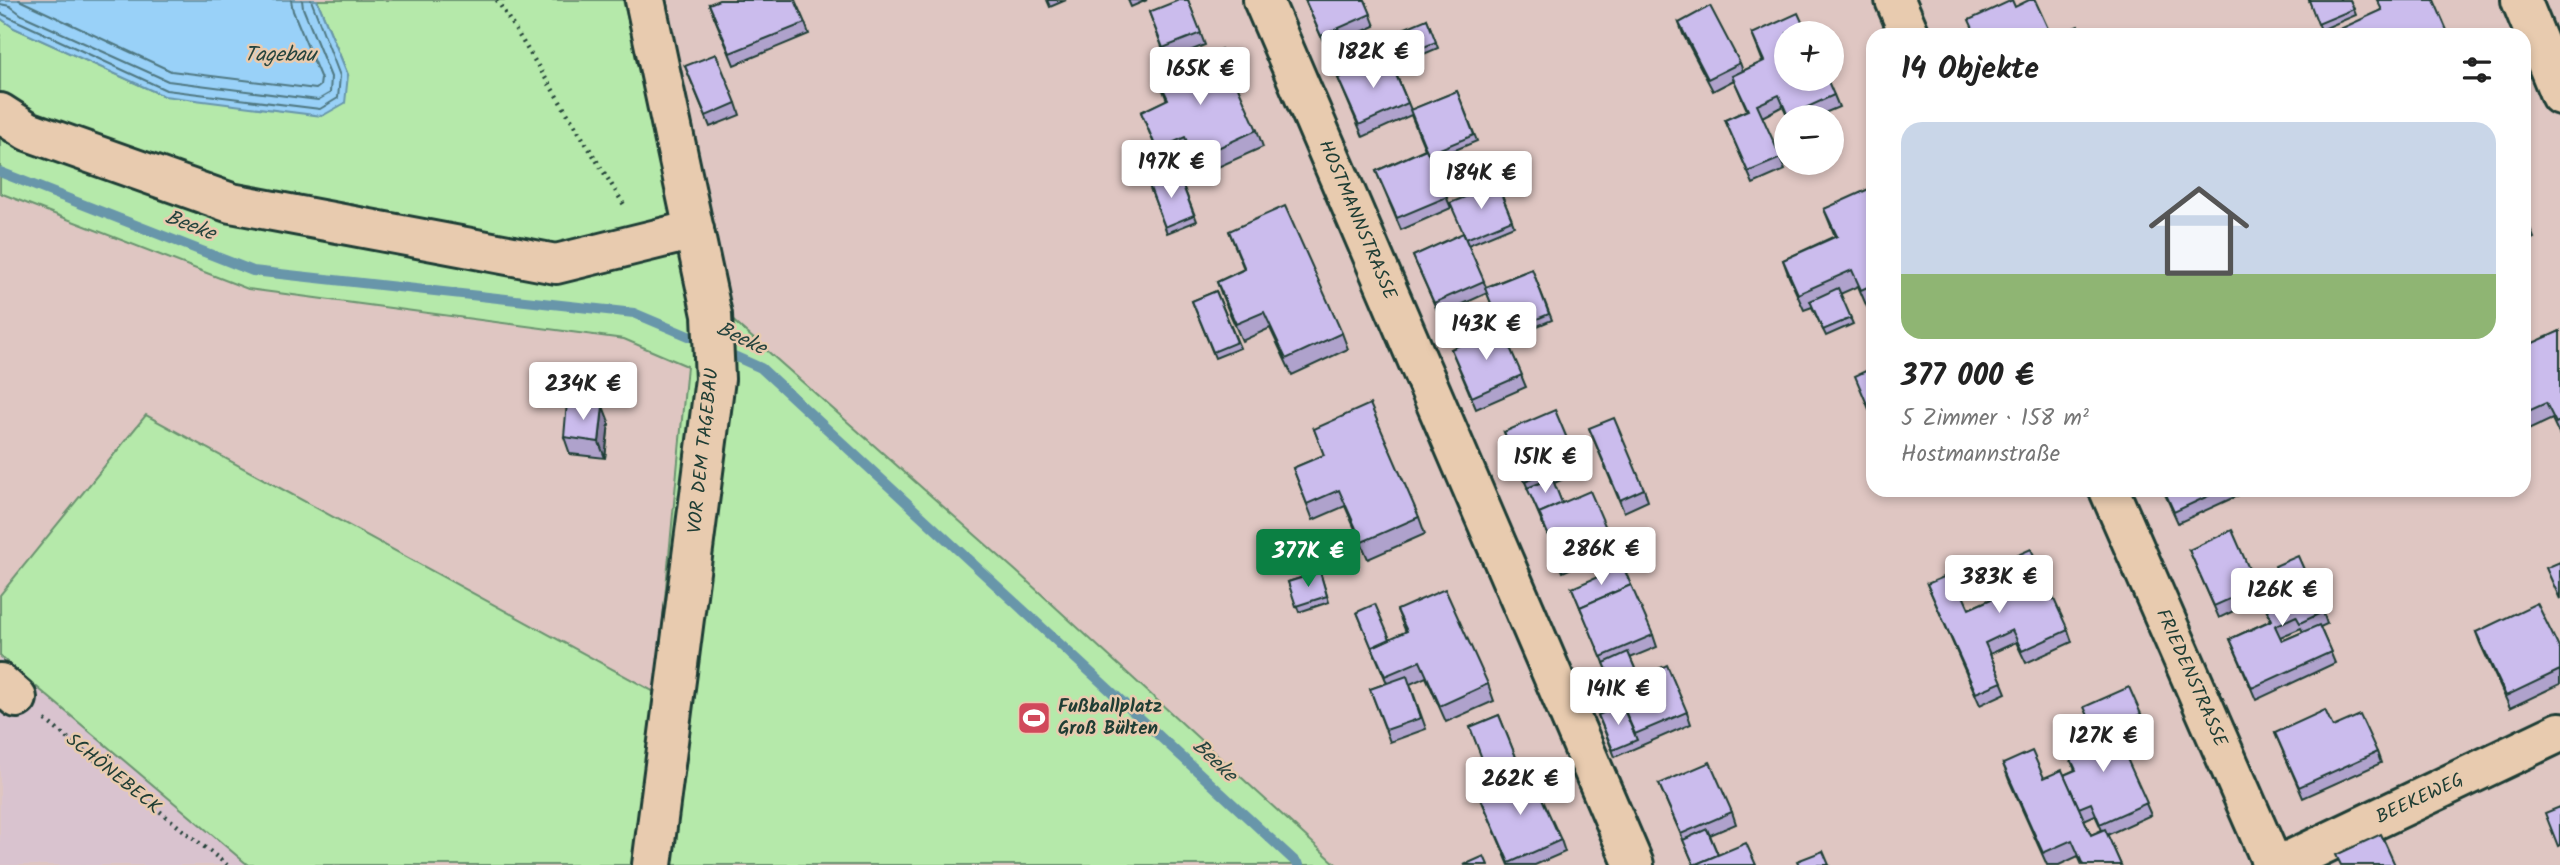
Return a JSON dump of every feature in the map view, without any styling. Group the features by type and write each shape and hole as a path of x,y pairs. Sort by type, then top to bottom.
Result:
{"street":[{"name":"VOR DEM TAGEBAU","path":"645,0 712,315 715,379 652,865"},
{"name":"HOSTMANNSTRASSE","path":"1263,0 1634,865"},
{"path":"1895,0 1907,28"},
{"path":"2521,0 2560,95"},
{"path":"0,113 28,131 231,203 555,264 694,230"},
{"name":"FRIEDENSTRASSE","path":"2112,497 2273,865"},
{"name":"BEEKEWEG","path":"2280,865 2560,732"}],"path":[{"path":"497,0 647,243"},
{"name":"SCHÖNEBECK","path":"8,690 227,865"}],"shaded area":[{"path":"0,656 248,865 0,865"}],"green space":[{"path":"317,0 623,0 695,287 1016,571 1337,865 248,865 0,656 0,595 146,415 656,693 687,366 624,339 248,289 0,193 0,18 14,28 164,96 348,75"}],"water":[{"name":"Tagebau","path":"0,0 317,0 348,75 345,103 322,116 164,96 14,28 0,18"}],"building":[{"path":"719,0 795,0 805,23 730,53 709,4"},
{"path":"1179,0 1188,0 1201,33 1163,48 1149,12"},
{"path":"1305,0 1365,0 1371,14 1321,36"},
{"path":"2012,0 2015,7 2035,0 2048,28 1973,28 1969,20"},
{"path":"2309,0 2350,0 2354,9 2318,24"},
{"path":"2377,0 2434,0 2446,28 2342,28 2382,10"},
{"path":"1710,6 1740,63 1708,79 1679,23"},
{"path":"1798,13 1802,21 1780,21"},
{"path":"1427,19 1436,42 1390,61 1381,38"},
{"path":"1774,24 1774,91 1832,91 1834,95 1812,105 1783,105 1779,95 1757,105 1774,143 1774,161 1748,172 1725,120 1748,110 1732,76 1764,61 1752,34"},
{"path":"1221,49 1257,130 1194,159 1185,137 1157,150 1141,112 1168,99 1158,78"},
{"path":"716,54 736,103 706,116 685,66"},
{"path":"1388,56 1408,103 1359,125 1338,78"},
{"path":"1457,91 1474,135 1428,154 1410,110"},
{"path":"1426,149 1447,197 1397,218 1376,171"},
{"path":"1178,173 1194,215 1165,227 1149,185"},
{"path":"1497,184 1512,220 1466,239 1450,203"},
{"path":"1866,190 1866,288 1861,290 1852,270 1798,294 1783,260 1837,236 1824,209"},
{"path":"1285,206 1342,333 1286,359 1264,312 1236,324 1217,282 1245,269 1229,231"},
{"path":"1463,233 1484,281 1434,303 1413,256"},
{"path":"1532,269 1549,314 1503,333 1485,288"},
{"path":"1838,288 1851,318 1823,330 1810,301"},
{"path":"1216,291 1237,342 1213,352 1192,301"},
{"path":"1501,327 1522,375 1472,397 1451,349"},
{"path":"2560,331 2560,421 2556,423 2546,403 2531,410 2531,344"},
{"path":"1866,371 1866,402 1855,376"},
{"path":"567,402 603,406 599,442 564,437"},
{"path":"1370,404 1419,517 1362,542 1339,490 1307,504 1293,468 1324,455 1314,429"},
{"path":"1555,410 1576,460 1525,482 1504,432"},
{"path":"1614,418 1644,489 1620,500 1589,428"},
{"path":"1552,478 1562,503 1539,513 1541,518 1527,488"},
{"path":"1590,491 1610,537 1559,560 1539,513"},
{"path":"2167,497 2206,497 2174,512"},
{"path":"2232,530 2257,587 2214,606 2189,550"},
{"path":"2031,549 2068,630 2022,651 2012,630 1985,643 2002,682 1976,693 1927,584 1953,573 1969,609 1996,597 1984,570"},
{"path":"2298,556 2323,612 2300,623 2296,616 2275,626 2282,641 2319,625 2331,652 2252,688 2230,639 2272,620 2257,587 2279,577 2275,566"},
{"path":"2560,562 2560,599 2546,568"},
{"path":"1623,566 1631,585 1580,607 1582,612 1572,588"},
{"path":"1320,572 1327,596 1296,606 1288,582"},
{"path":"1631,585 1653,635 1601,657 1580,607"},
{"path":"1445,589 1488,684 1440,706 1420,661 1385,676 1372,647 1407,631 1397,610"},
{"path":"2537,603 2560,650 2560,670 2506,696 2476,632"},
{"path":"1375,604 1390,639 1372,647 1373,651 1357,612"},
{"path":"1628,652 1639,678 1615,688 1617,693 1604,663"},
{"path":"1667,665 1687,712 1635,734 1615,688"},
{"path":"1407,676 1421,718 1386,730 1370,689"},
{"path":"2129,687 2141,714 2112,727 2110,721 2094,729 2084,707"},
{"path":"1622,705 1637,740 1613,750 1598,715"},
{"path":"2325,710 2333,727 2360,715 2377,752 2299,787 2275,733"},
{"path":"1499,715 1516,757 1486,769 1470,727"},
{"path":"2110,721 2147,803 2100,824 2091,803 2079,808 2064,775 2076,770 2063,742"},
{"path":"2032,751 2044,778 2062,770 2091,835 2105,829 2121,865 2083,865 2072,840 2043,853 2003,764"},
{"path":"1710,762 1732,812 1681,834 1659,784"},
{"path":"1530,772 1561,840 1509,863 1479,794"},
{"path":"2560,807 2560,845 2558,846 2545,813"},
{"path":"1707,829 1718,855 1694,865 1683,840"},
{"path":"2381,834 2395,865 2341,865 2336,855"},
{"path":"1746,843 1756,865 1694,865"},
{"path":"1823,851 1829,865 1799,865 1797,861"},
{"path":"1484,856 1488,865 1464,865"}],"waterway":[{"name":"Beeke","path":"0,172 253,271 634,313 705,343"},
{"name":"Beeke","path":"723,351 761,368 1299,865"}],"place":[{"name":"Fußballplatz Groß Bülten","path":"1034,718"}]}
